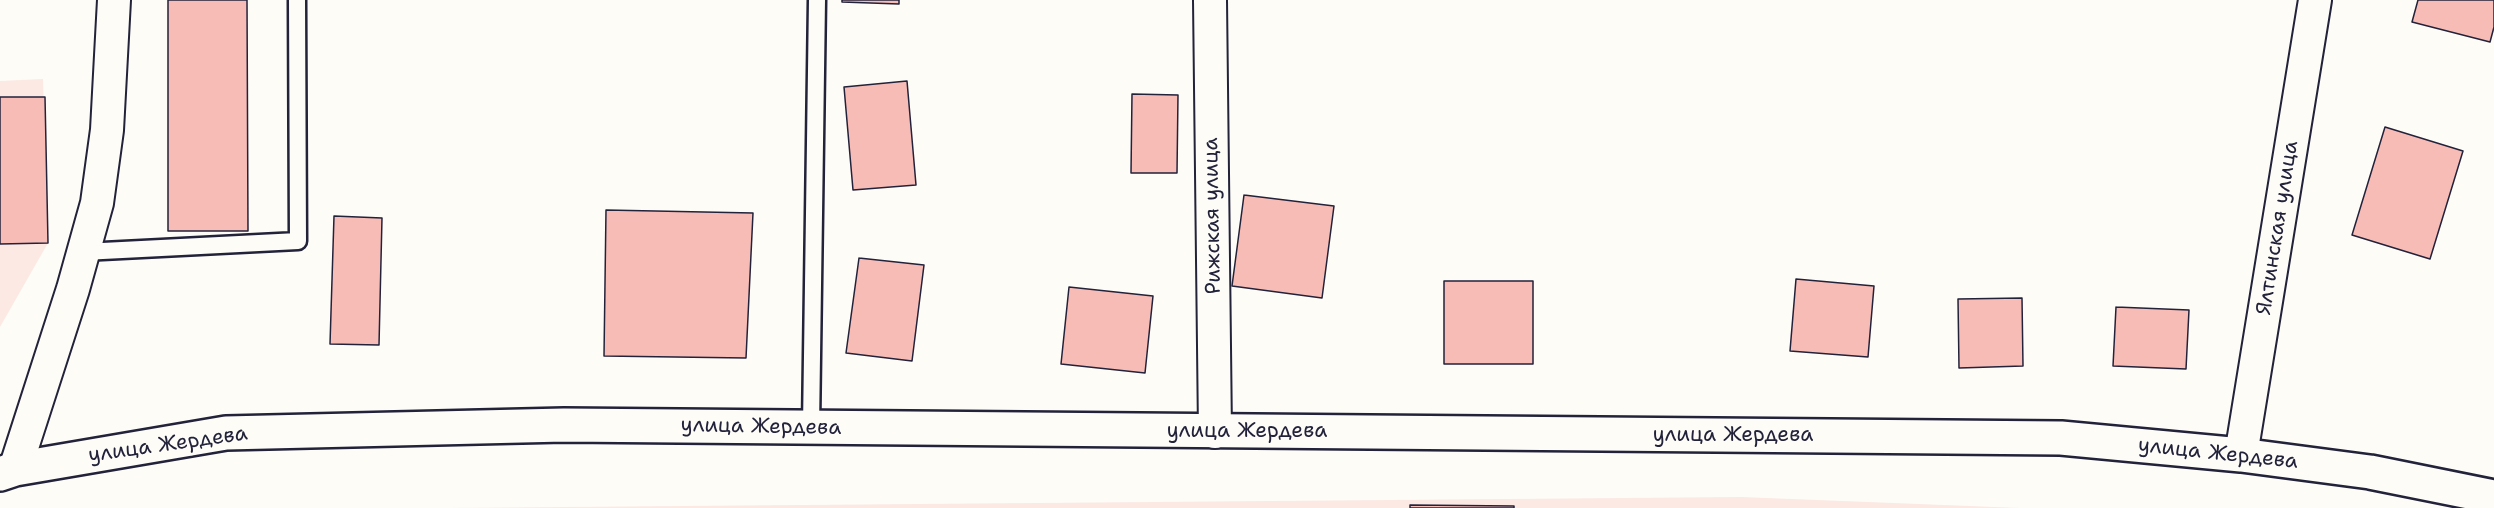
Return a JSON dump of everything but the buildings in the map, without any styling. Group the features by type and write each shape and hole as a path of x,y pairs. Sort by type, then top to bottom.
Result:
{"main road":[{"name":"улица Жердева","path":"7,471 226,433 564,425 2061,438 2241,455 2370,472 2494,497"}],"street":[{"path":"7,471 83,252 97,202 107,130 114,0"},
{"name":"Рижская улица","path":"1210,0 1215,432"},
{"name":"Ялтинская улица","path":"2241,455 2314,0"}],"lane":[{"path":"83,252 298,241 297,0"},
{"path":"811,428 817,0"}],"shaded area":[{"path":"43,79 48,243 0,327 0,81"},
{"path":"1741,497 2020,508 448,508"}]}
